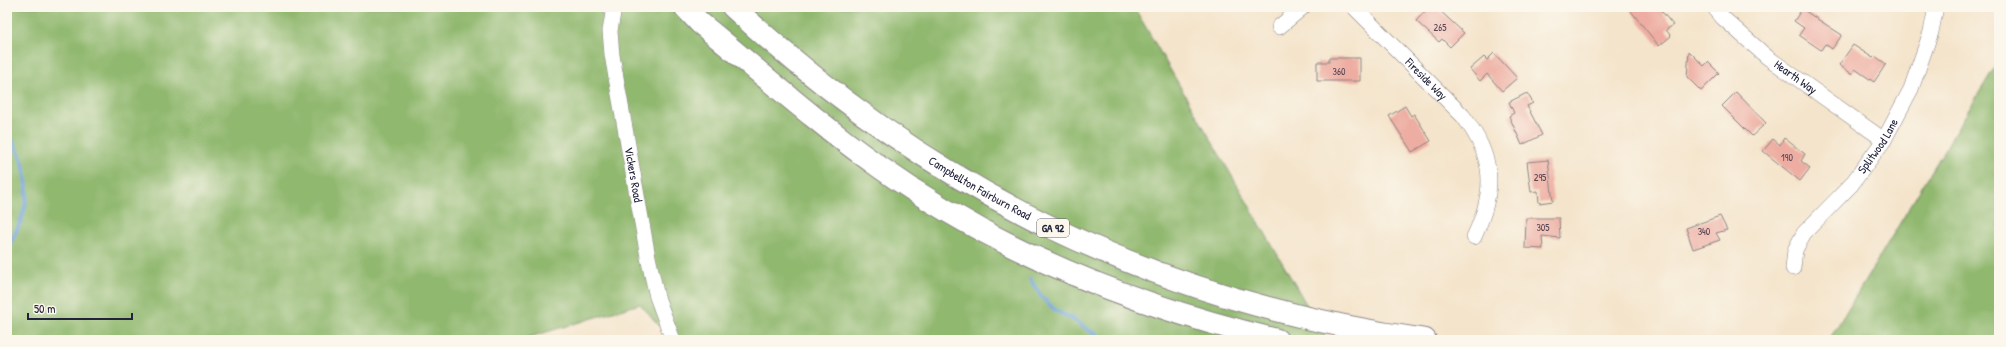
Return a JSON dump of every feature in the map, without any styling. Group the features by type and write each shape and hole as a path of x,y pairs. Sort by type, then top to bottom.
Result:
{"main road":[{"path":"685,7 700,23 841,139 912,188 978,228 1047,263 1108,289 1156,306 1277,340"},
{"name":"Campbellton Fairburn Road","path":"733,7 804,70 880,128 960,179 1037,221 1122,259 1214,293 1316,320 1426,340"}],"street":[{"name":"Vickers Road","path":"614,7 610,31 612,55 648,257 657,297 673,340"},
{"path":"1279,26 1303,7"},
{"name":"Fireside Way","path":"1354,7 1463,116 1476,134 1487,160 1490,187 1485,214 1474,237"},
{"name":"Hearth Way","path":"1714,7 1723,18 1767,57 1884,140"},
{"name":"Splitwood Lane","path":"1793,268 1795,250 1804,232 1851,185 1884,140 1911,89 1931,32 1936,7"}],"green space":[{"path":"7,7 1134,7 1327,340 672,340 640,304 520,340 7,340"},
{"path":"1999,60 1999,340 1829,340"}],"building":[{"path":"1429,7 1436,7 1464,33 1450,47 1442,39 1439,42 1416,21"},
{"path":"1633,7 1647,7 1649,9 1651,7 1658,7 1673,25 1666,30 1671,36 1659,46 1630,10"},
{"path":"1802,9 1842,35 1832,49 1825,44 1821,50 1799,35 1804,28 1794,21"},
{"path":"1853,45 1873,58 1875,56 1886,64 1874,82 1855,69 1852,74 1839,65"},
{"path":"1689,51 1704,66 1708,62 1719,73 1701,91 1687,77"},
{"path":"1494,53 1517,78 1502,91 1487,74 1480,81 1470,69 1484,57 1487,60"},
{"path":"1329,58 1360,58 1360,81 1317,81 1317,62 1329,62"},
{"path":"1736,92 1766,123 1752,136 1722,106"},
{"path":"1527,93 1533,103 1527,106 1542,135 1522,145 1509,116 1514,113 1509,102"},
{"path":"1405,106 1411,116 1414,114 1431,141 1412,152 1389,116"},
{"path":"1784,138 1805,154 1801,161 1810,168 1800,181 1763,151 1773,139 1780,145"},
{"path":"1548,160 1553,201 1539,203 1538,191 1531,192 1527,162"},
{"path":"1720,216 1727,230 1716,233 1720,240 1693,249 1686,228"},
{"path":"1526,218 1559,218 1560,238 1542,236 1543,249 1525,248"}],"waterway":[{"path":"7,133 16,147 22,162 26,176 27,190 21,219 7,248"},
{"path":"1030,279 1041,296 1055,310 1074,320 1104,340"}]}
